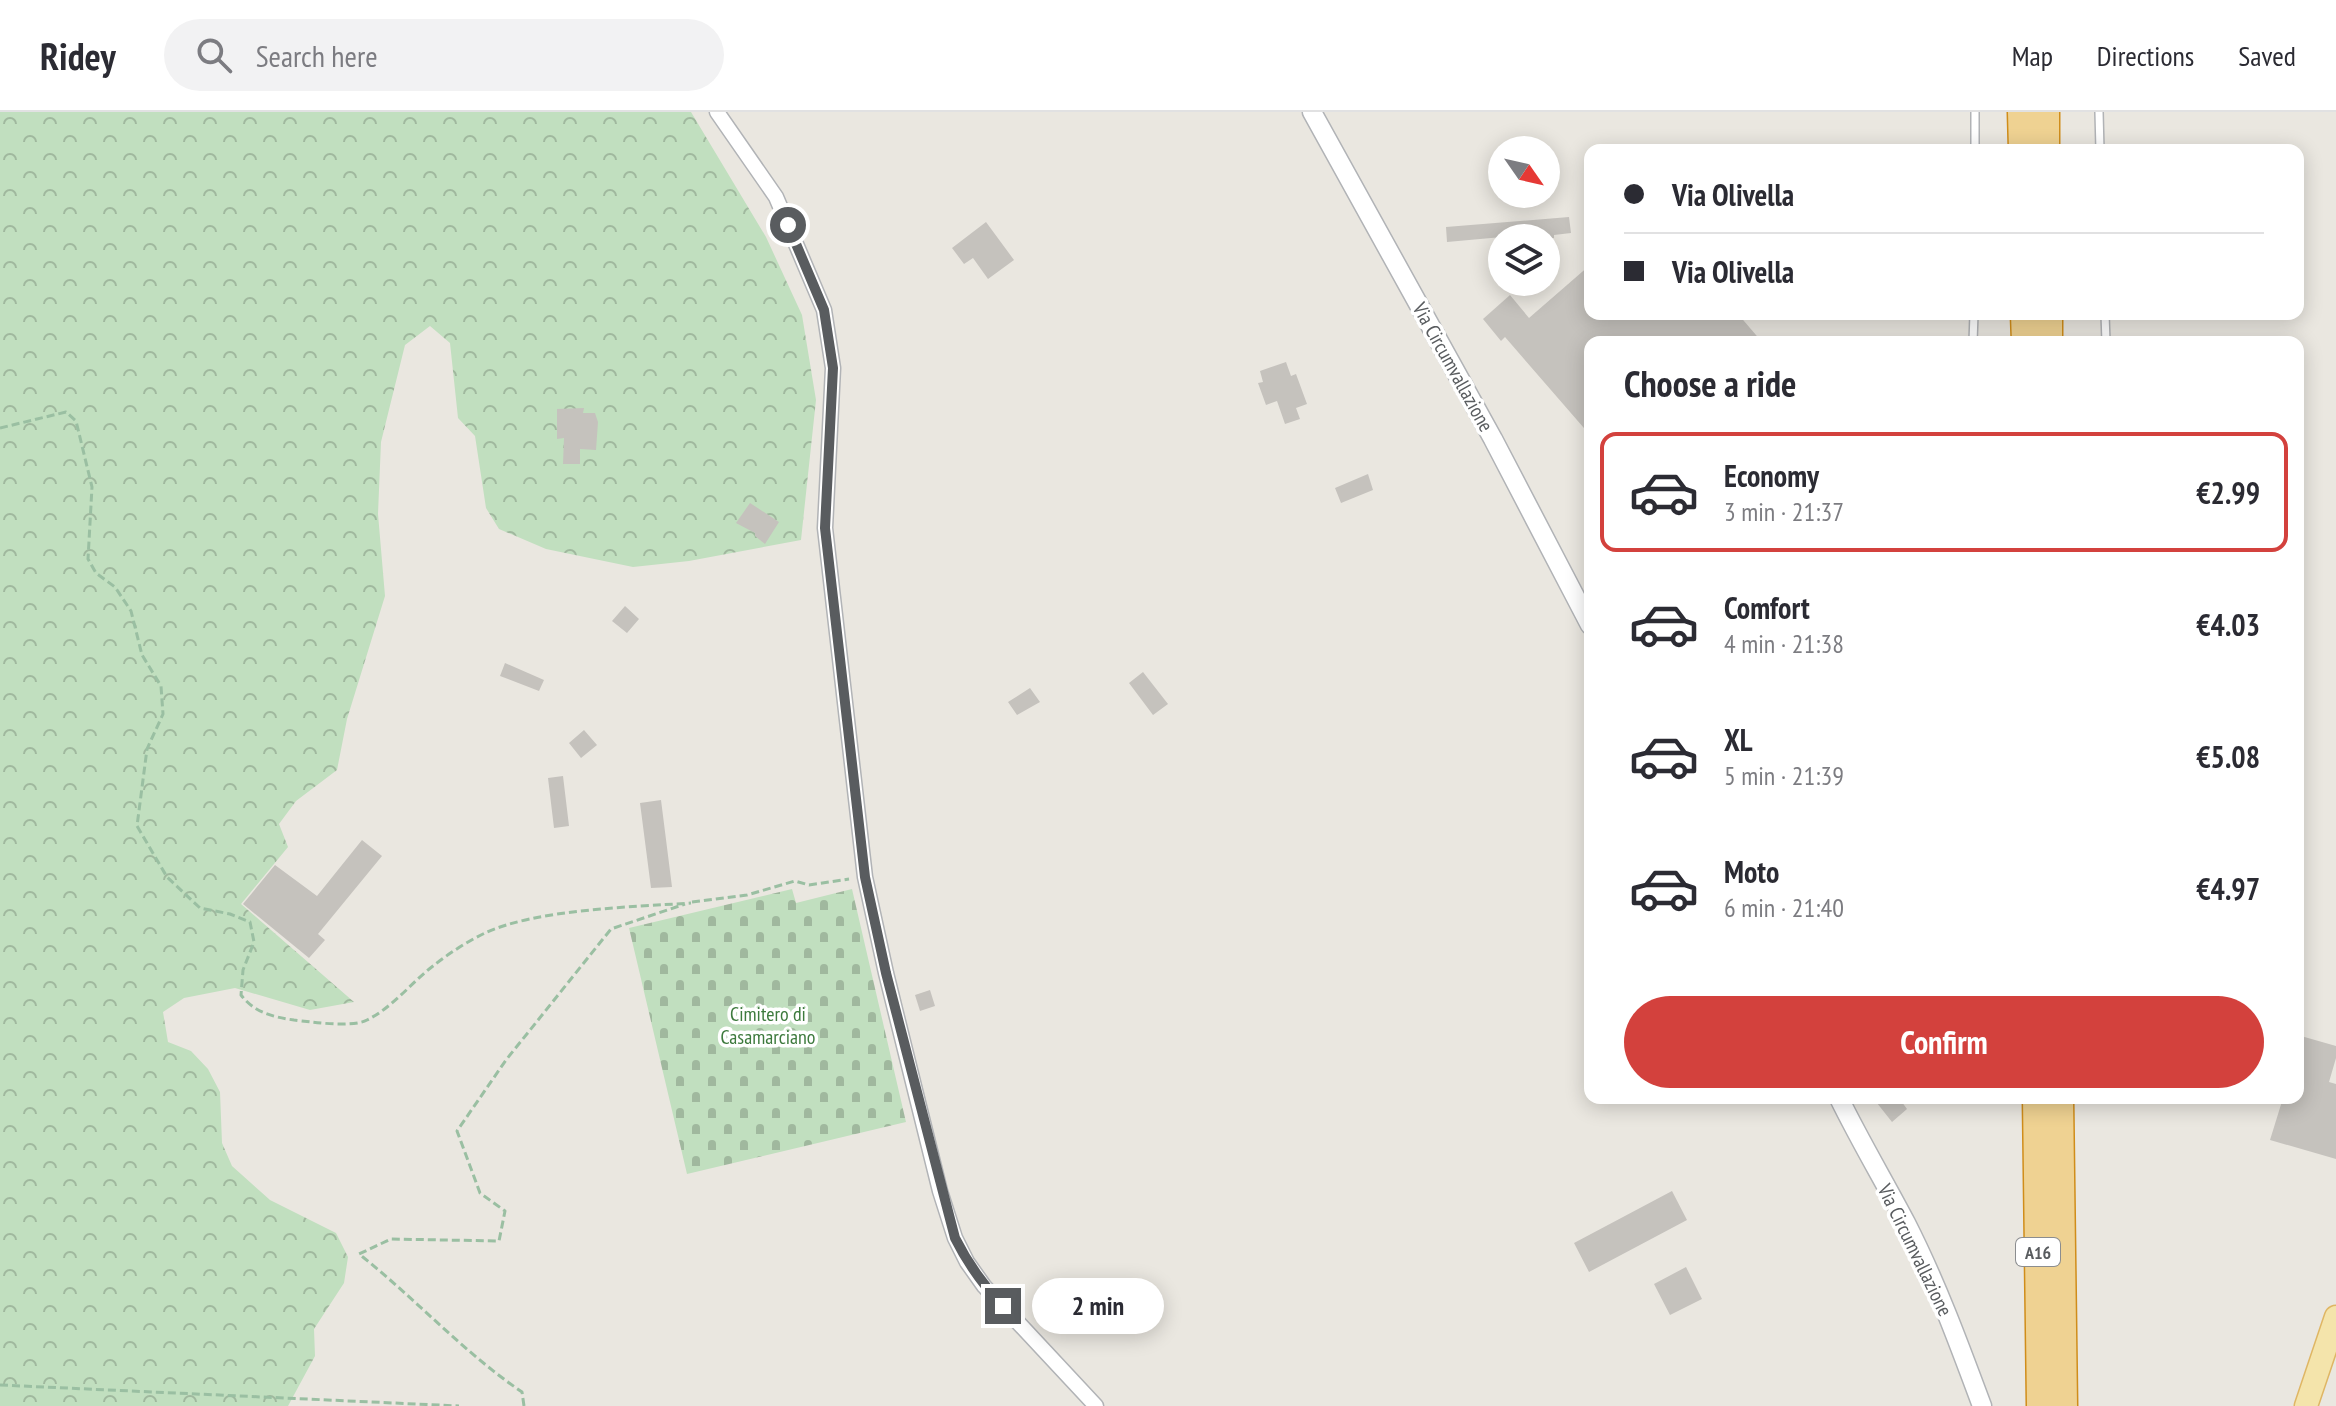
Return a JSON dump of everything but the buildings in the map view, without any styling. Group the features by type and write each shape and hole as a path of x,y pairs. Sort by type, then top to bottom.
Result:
{"highway":[{"path":"2021,112 2022,144"},
{"path":"2046,112 2046,144"},
{"name":"A16","path":"2036,1104 2040,1406"},
{"name":"A16","path":"2060,1104 2064,1406"}],"main road":[{"path":"2306,1406 2336,1317"}],"street":[{"path":"717,112 776,197 824,310 833,368 825,528 865,877 889,988 955,1238 984,1286 1096,1406"},
{"name":"Via Circumvallazione","path":"1312,112 1493,439 1584,613"},
{"name":"Via Circumvallazione","path":"1842,1104 1907,1225 1952,1326 1982,1406"}],"lane":[{"path":"1975,112 1975,144"},
{"path":"2099,112 2100,144"}],"path":[{"path":"0,428 66,412 76,421 92,487 88,559 96,573 115,587 131,611 142,655 161,686 163,714 147,749 137,826 167,877 200,908 250,922 254,942 243,970 241,995 250,1007 276,1017 318,1023 364,1022 399,997 434,965 485,933 535,919 747,895 795,881 809,885 865,877"},
{"path":"524,1406 522,1392 483,1365 405,1291 359,1254 391,1239 499,1241 505,1211 480,1193 457,1131 506,1060 611,929 691,903"},
{"path":"0,1385 459,1406"}],"green space":[{"path":"0,112 691,112 766,237 802,315 816,400 801,540 689,561 633,567 546,549 499,529 486,508 475,436 458,418 450,343 430,326 405,345 381,442 378,514 385,596 347,719 337,770 296,801 279,824 288,847 241,904 354,1002 310,1010 235,988 184,998 163,1012 168,1042 191,1051 208,1069 220,1092 222,1143 232,1166 270,1200 336,1233 348,1257 344,1283 314,1329 315,1356 288,1406 0,1406"},
{"name":"Cimitero di Casamarciano","path":"792,889 796,903 852,889 906,1122 687,1174 629,928"}],"route":[{"path":"788,225 824,310 833,368 825,528 865,877 940,1191 955,1238 967,1262 1003,1306"}]}
